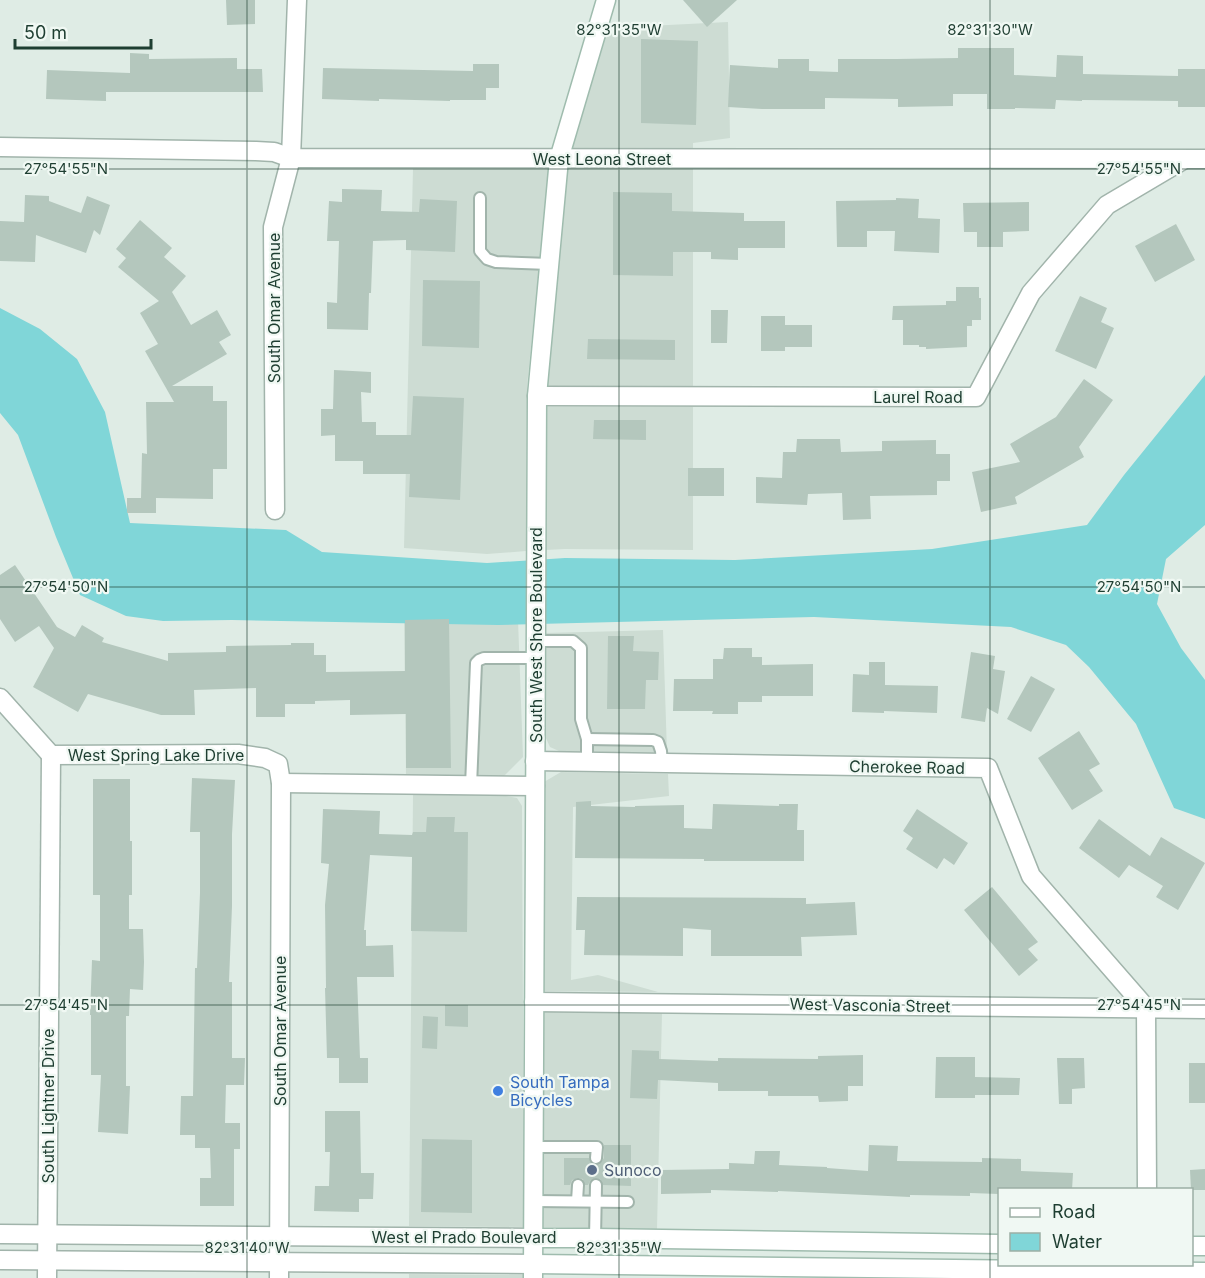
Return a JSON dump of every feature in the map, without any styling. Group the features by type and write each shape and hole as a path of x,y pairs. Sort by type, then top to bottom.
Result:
{"street":[{"name":"South Omar Avenue","path":"274,510 273,227 291,158 297,0"},
{"name":"South West Shore Boulevard","path":"533,1271 537,396 559,159 606,0"},
{"name":"West Leona Street","path":"0,147 256,151 274,152 291,158 1205,159"},
{"name":"Laurel Road","path":"537,396 976,397 1031,293 1107,206 1185,159"},
{"name":"West Spring Lake Drive","path":"0,698 51,755 238,754 265,758 278,764 281,783"},
{"name":"South Lightner Drive","path":"47,1269 51,755"},
{"name":"Cherokee Road","path":"535,761 988,768 1031,876 1146,1008"},
{"name":"South Omar Avenue","path":"279,1270 281,783"},
{"path":"281,783 535,786"},
{"name":"West Vasconia Street","path":"534,1002 1205,1009"},
{"path":"1146,1008 1147,1188"},
{"name":"West el Prado Boulevard","path":"0,1234 595,1238 998,1244"},
{"path":"886,1267 887,1242"},
{"name":"West el Prado Boulevard","path":"0,1260 47,1269 279,1270 406,1267 533,1271 886,1267 1205,1272"}],"lane":[{"path":"480,198 480,251 487,259 496,262 549,264"},
{"path":"471,786 476,663 484,658 573,641 581,648 582,719 587,739 587,762"},
{"path":"587,739 653,740 658,742 662,763"},
{"path":"629,739 630,763"},
{"path":"534,1147 579,1152 597,1147 596,1158"},
{"path":"578,1185 578,1201"},
{"path":"595,1238 596,1185"},
{"path":"534,1200 628,1202"}],"shaded area":[{"path":"728,22 730,138 693,143 693,148 572,148 608,28"},
{"path":"413,169 549,169 527,386 526,551 487,554 404,548"},
{"path":"568,169 693,169 693,386 547,386"},
{"path":"546,407 693,407 693,550 545,550"},
{"path":"404,618 518,620 523,757 504,776 406,775"},
{"path":"663,630 667,753 559,751 550,747 545,736 545,633"},
{"path":"561,772 668,774 669,796 573,807 571,980 598,975 658,992 544,991 544,782"},
{"path":"413,795 506,796 517,798 522,806 524,1227 409,1226"},
{"path":"544,1012 662,1013 657,1229 543,1227"},
{"path":"409,1274 524,1275 524,1278 409,1278"}],"water":[{"path":"0,308 40,329 77,359 105,412 130,523 286,530 322,552 487,563 565,558 735,560 932,549 1087,525 1124,475 1205,375 1205,525 1166,559 1157,604 1181,648 1205,680 1205,819 1174,808 1136,724 1089,667 1066,645 1011,627 814,617 498,625 232,620 163,621 126,616 80,595 18,435 0,413"}],"building":[{"path":"226,0 255,0 255,24 227,25"},
{"path":"683,0 737,0 707,27"},
{"path":"641,39 698,41 696,125 641,123"},
{"path":"958,48 1014,48 1014,75 1056,77 1057,55 1083,56 1083,74 1178,76 1178,69 1205,69 1205,107 1178,107 1178,101 1056,100 1055,109 987,109 987,94 953,94 953,106 898,107 898,99 825,98 825,109 728,107 730,65 778,68 778,59 809,59 809,71 838,72 838,59 958,58"},
{"path":"130,53 149,54 149,59 237,58 237,69 262,69 263,92 106,92 106,101 46,99 47,70 130,73"},
{"path":"473,64 499,64 499,88 486,88 486,100 322,99 323,68 473,71"},
{"path":"342,189 382,190 381,211 419,212 420,199 457,201 455,252 406,250 406,240 373,241 368,330 327,329 327,302 337,303 339,241 327,241 329,201 342,202"},
{"path":"613,192 672,193 672,211 744,213 744,221 785,221 785,248 738,248 738,260 711,259 711,252 673,252 673,276 613,275"},
{"path":"25,195 49,196 49,201 81,213 87,196 110,205 100,235 94,230 86,253 36,235 35,262 0,261 0,221 24,222"},
{"path":"896,198 919,199 918,218 940,219 939,253 894,251 895,231 867,231 867,247 837,247 836,201 896,200"},
{"path":"1029,202 1029,231 1003,232 1003,247 977,247 977,232 964,232 963,203"},
{"path":"140,220 172,248 164,257 186,276 172,292 191,325 217,310 231,335 219,342 227,354 172,386 213,386 213,401 227,401 227,469 213,469 213,499 156,498 156,513 127,513 127,498 141,498 142,453 147,454 146,402 174,402 145,351 158,344 140,313 159,301 118,267 126,258 116,249"},
{"path":"1176,224 1195,260 1155,282 1135,246"},
{"path":"423,280 480,281 479,348 422,346"},
{"path":"956,287 979,287 981,320 972,320 972,326 967,326 967,347 926,349 919,345 903,345 903,320 892,320 893,306 946,305 946,301 956,301"},
{"path":"1080,296 1107,308 1101,322 1114,328 1096,369 1055,351"},
{"path":"711,310 728,310 727,343 711,343"},
{"path":"761,316 785,316 785,325 812,325 812,347 785,347 785,351 761,351"},
{"path":"588,339 675,340 675,360 587,359"},
{"path":"334,370 371,372 371,393 361,392 362,422 376,422 376,435 411,435 413,396 464,398 460,500 409,497 410,474 363,474 363,461 335,461 335,435 321,436 321,409 333,409"},
{"path":"1084,379 1113,400 1079,447 1084,457 1015,497 1017,504 981,512 972,472 1020,462 1010,444 1056,417"},
{"path":"594,420 646,420 646,440 593,439"},
{"path":"797,439 840,439 841,452 882,451 882,441 936,440 936,454 950,454 950,481 937,481 937,495 870,496 871,519 843,520 842,493 808,494 807,505 756,503 756,477 782,478 783,452 796,452"},
{"path":"688,468 724,468 724,496 688,496"},
{"path":"15,565 57,627 75,637 82,625 104,638 102,642 168,661 168,653 226,652 226,646 314,643 314,655 326,655 326,672 405,671 405,620 449,619 451,768 406,768 406,714 350,715 350,700 315,701 315,704 285,704 285,717 256,717 256,688 194,690 195,715 161,715 88,694 78,712 33,687 54,648 39,626 15,642 0,619 0,575"},
{"path":"608,636 634,636 633,651 659,652 658,680 646,680 645,709 607,709"},
{"path":"724,648 752,648 752,657 762,657 762,665 813,664 813,696 762,696 762,702 738,702 738,714 712,714 713,711 673,711 674,679 713,679 713,659 723,659"},
{"path":"971,652 995,656 993,669 1005,671 998,714 987,708 985,722 961,718"},
{"path":"869,662 885,662 885,685 938,686 937,713 852,712 853,674 869,675"},
{"path":"1031,676 1055,689 1031,732 1007,719"},
{"path":"1079,731 1100,764 1089,770 1103,791 1072,810 1038,758"},
{"path":"192,778 235,780 229,982 232,982 232,1058 245,1058 244,1085 226,1085 225,1123 240,1123 240,1149 234,1149 234,1206 200,1206 200,1178 211,1178 210,1148 195,1148 195,1135 180,1135 181,1096 193,1096 195,968 197,968 200,893 200,832 190,832"},
{"path":"93,779 130,779 132,895 129,895 129,929 143,929 144,962 143,990 130,989 129,1016 126,1016 126,1086 130,1086 128,1134 98,1132 101,1075 91,1075 92,960 100,961 100,895 93,895"},
{"path":"591,801 591,806 684,805 684,828 712,829 713,804 779,806 779,804 798,804 797,830 804,830 804,861 575,858 576,802"},
{"path":"323,809 380,811 379,834 412,835 413,832 426,832 427,817 455,817 454,832 468,832 467,932 411,931 412,857 370,855 364,930 366,930 366,946 393,945 394,977 357,977 360,1058 368,1058 368,1083 339,1083 339,1058 327,1058 325,905 329,864 321,863"},
{"path":"917,809 968,843 954,865 944,858 937,869 906,849 913,838 903,831"},
{"path":"1099,819 1150,856 1161,837 1205,863 1178,910 1156,897 1163,886 1129,865 1119,878 1079,848"},
{"path":"992,887 1038,942 1028,949 1038,960 1019,976 964,910"},
{"path":"577,897 806,898 806,904 855,902 857,935 801,937 802,956 711,956 711,930 683,928 683,956 584,955 585,930 576,930"},
{"path":"445,1005 468,1005 468,1027 445,1026"},
{"path":"423,1016 438,1017 437,1049 422,1048"},
{"path":"632,1050 659,1051 659,1059 718,1061 718,1058 818,1059 818,1056 863,1055 863,1086 848,1086 848,1101 819,1102 818,1096 768,1096 768,1091 718,1091 718,1083 658,1080 657,1099 630,1098"},
{"path":"936,1057 975,1057 975,1077 1020,1078 1019,1095 935,1098"},
{"path":"1057,1058 1084,1058 1085,1088 1072,1089 1072,1104 1059,1104"},
{"path":"1189,1063 1205,1063 1205,1103 1189,1103"},
{"path":"325,1111 360,1111 361,1173 374,1173 373,1199 359,1199 359,1212 314,1211 315,1186 329,1186 330,1152 325,1152"},
{"path":"422,1139 472,1140 472,1213 421,1212"},
{"path":"604,1145 631,1145 631,1186 603,1185 600,1179 596,1178 588,1185 585,1185 583,1179 578,1178 572,1180 570,1185 564,1185 564,1158 589,1158 592,1164 599,1165 604,1158"},
{"path":"869,1145 898,1146 897,1161 982,1162 982,1158 1021,1159 1021,1171 1073,1173 1072,1188 998,1188 998,1194 970,1193 970,1196 910,1195 910,1197 711,1190 711,1193 661,1194 661,1170 729,1169 729,1163 754,1164 755,1151 780,1151 779,1165 868,1171"},
{"path":"1205,1169 1205,1190 1191,1188 1190,1170"}],"place":[{"name":"South Tampa Bicycles","path":"498,1091"},
{"name":"Sunoco","path":"592,1170"}]}
